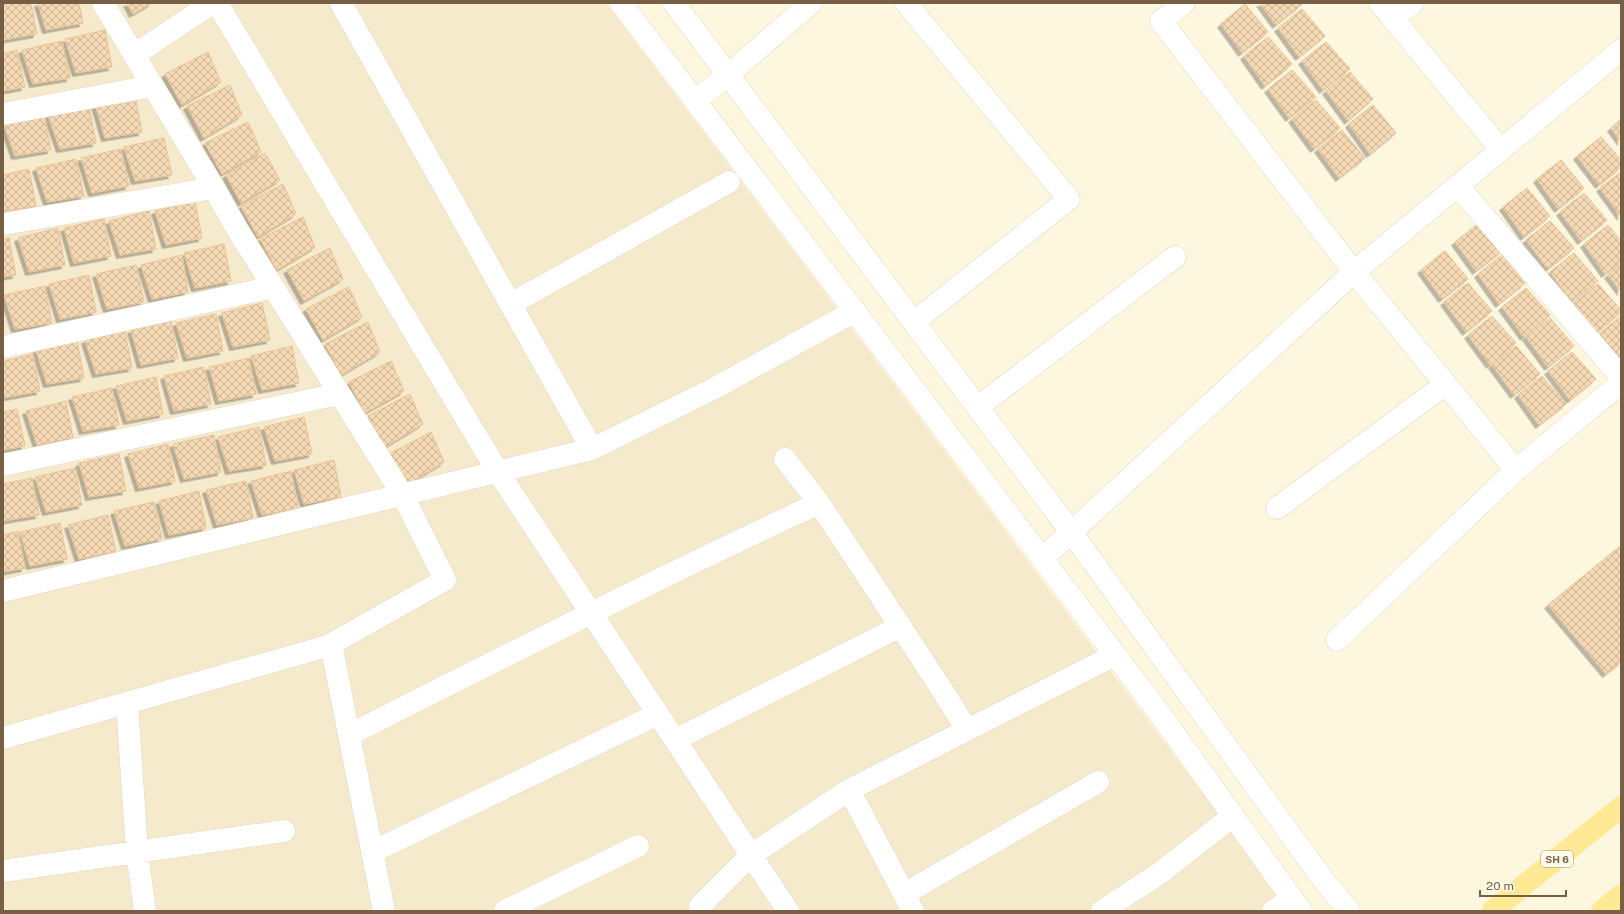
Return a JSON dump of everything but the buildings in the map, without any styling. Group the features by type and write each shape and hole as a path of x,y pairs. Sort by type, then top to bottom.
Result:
{"main road":[{"name":"SH 6","path":"1492,911 1621,807"},
{"path":"1602,911 1621,895"}],"street":[{"path":"3,738 331,645 445,580 402,494 237,229 103,3"},
{"path":"134,55 212,3"},
{"path":"217,3 498,472 788,911"},
{"path":"341,3 592,449"},
{"path":"621,3 1160,714 1297,905 1272,911"},
{"path":"674,3 1072,533 1318,872 1349,911"},
{"path":"696,100 811,3"},
{"path":"906,3 1069,200 914,322"},
{"path":"1184,3 1161,21 1354,272 1516,470"},
{"path":"1413,3 1386,11 1501,150"},
{"path":"1042,559 1354,272 1621,50"},
{"path":"3,114 152,86"},
{"path":"511,304 729,182"},
{"path":"1458,186 1621,377"},
{"path":"3,224 214,188"},
{"path":"978,407 1175,257"},
{"path":"3,347 273,287"},
{"path":"3,591 592,449 715,388 855,311"},
{"path":"1337,640 1516,470 1621,383"},
{"path":"1277,508 1446,384"},
{"path":"3,465 339,394"},
{"path":"785,459 819,503 967,730"},
{"path":"349,735 590,612 819,503"},
{"path":"675,740 900,626"},
{"path":"331,645 384,911"},
{"path":"699,909 751,855 849,790 1115,655"},
{"path":"127,703 138,852 146,911"},
{"path":"372,852 658,714"},
{"path":"849,790 909,903 1098,782"},
{"path":"1102,911 1160,873 1233,816"},
{"path":"3,871 284,830"},
{"path":"505,911 638,846"}],"shaded area":[{"path":"3,3 606,3 1292,911 3,911"}]}
